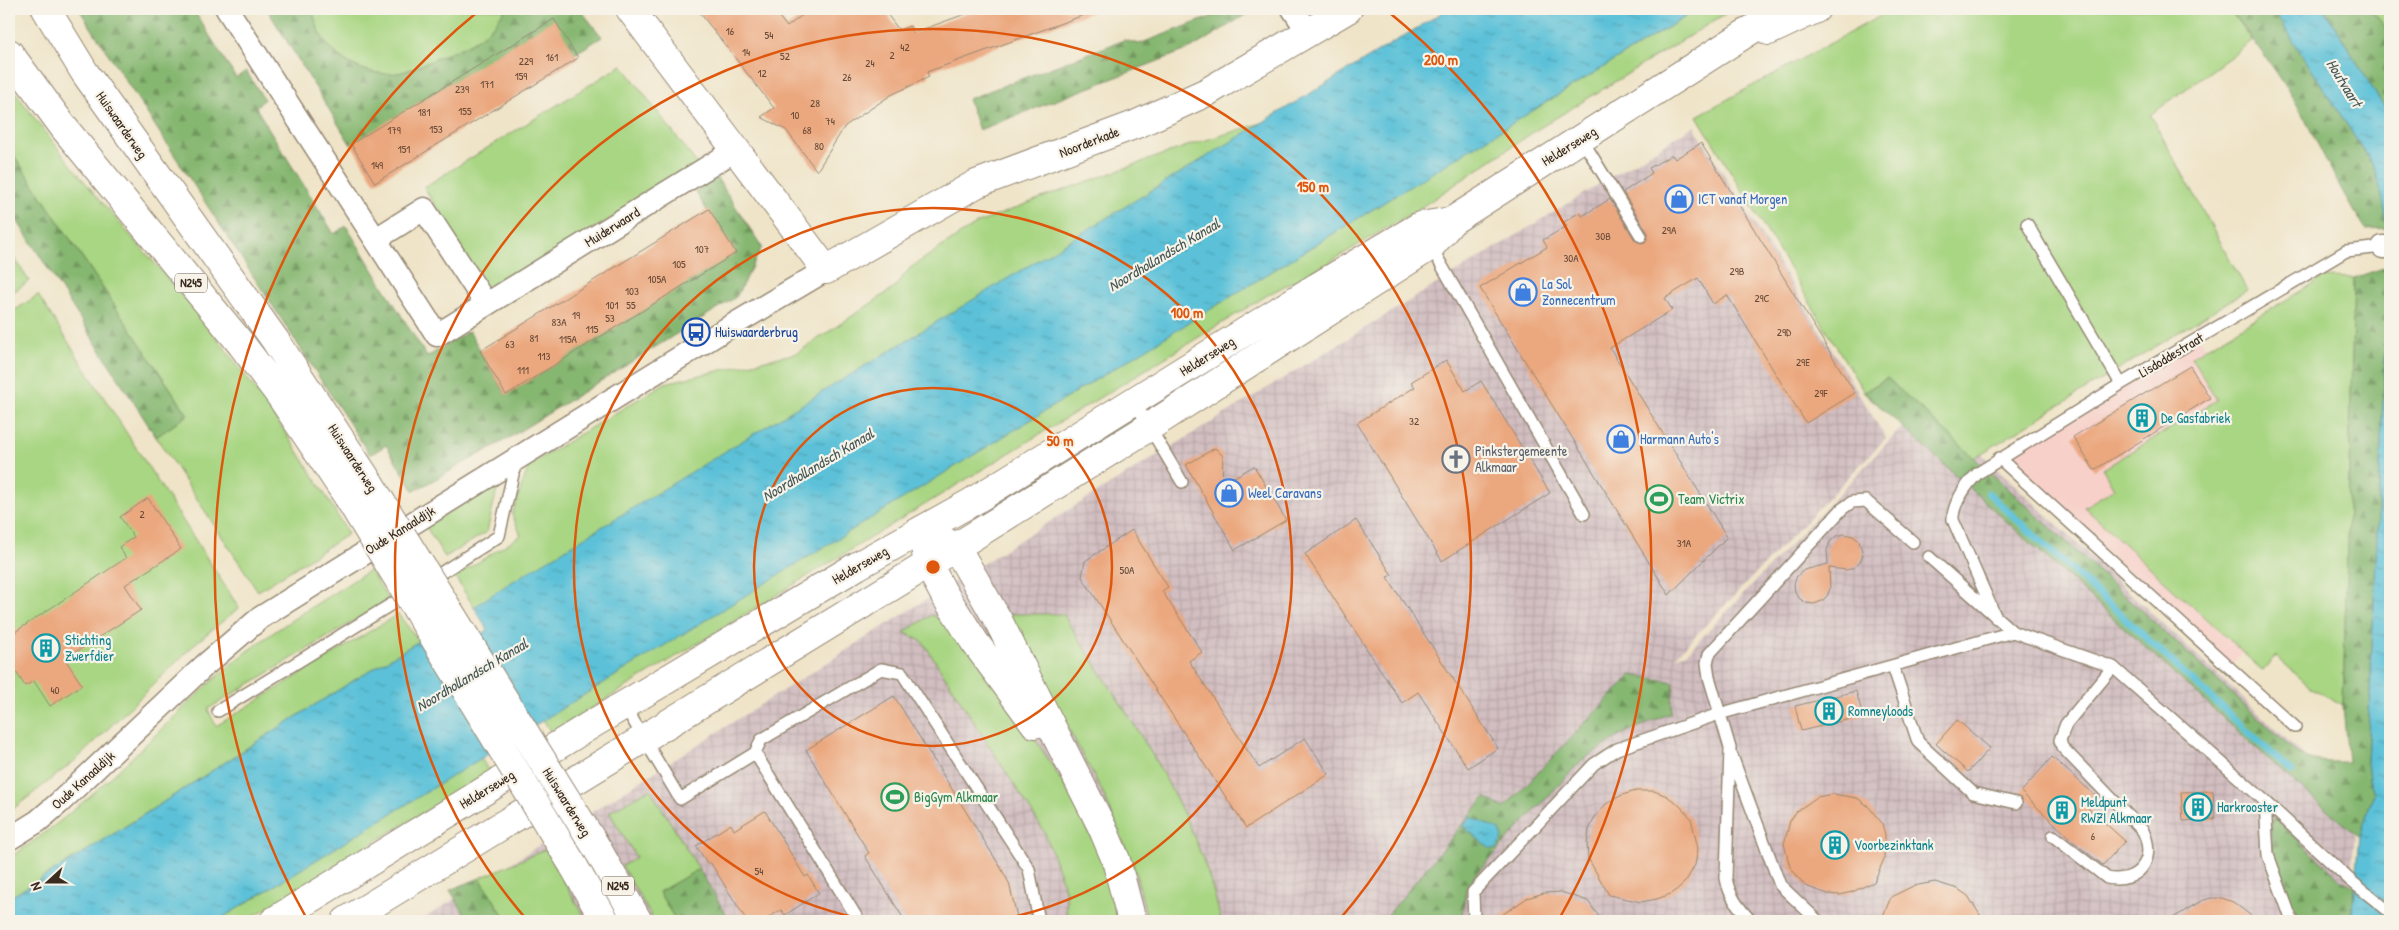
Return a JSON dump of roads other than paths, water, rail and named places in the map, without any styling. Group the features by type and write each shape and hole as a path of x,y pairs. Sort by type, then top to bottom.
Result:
{"main road":[{"name":"Huiswaarderweg","path":"46,9 85,73 275,340 604,921"},
{"path":"630,9 826,270"},
{"name":"Noorderkade","path":"826,270 976,184 1170,110 1207,92 1348,9"},
{"name":"Helderseweg","path":"274,921 624,705 972,502 1317,287 1425,236 1452,221 1784,9"},
{"name":"Helderseweg","path":"1687,72 1816,9"},
{"name":"Huiswaarderweg","path":"9,53 65,129 359,491 598,850 638,921"},
{"name":"Helderseweg","path":"346,921 1149,427 1425,236"},
{"path":"922,530 956,547 999,622 1116,860 1132,921"},
{"path":"922,530 928,564 944,594 974,641 1083,790"}],"street":[{"name":"Muiderwaard","path":"227,9 437,335 737,149"},
{"path":"1293,9 1309,33"},
{"path":"376,240 424,209 486,304"},
{"name":"Oude Kanaaldijk","path":"9,839 38,821 197,672 260,618 424,515 516,461 716,335 826,270"}],"lane":[{"path":"1581,138 1641,236"},
{"path":"2027,224 2122,384"},
{"path":"1425,236 1584,514"},
{"name":"Lisdoddestraat","path":"1996,618 1953,520 1955,506 1978,473 1999,458 2346,251 2387,247"},
{"path":"1134,401 1182,482"},
{"path":"1999,458 2295,727"},
{"path":"218,711 499,536 516,461"},
{"path":"1818,921 1780,885 1719,714 1709,677 1707,663 1709,654 1842,509 1852,502 1866,501 1913,542"},
{"path":"1929,557 2013,632 2114,667 2265,801 2351,882 2390,912"},
{"path":"1474,921 1473,892 1594,764 1617,749 1719,714 2013,632"},
{"path":"1893,666 1918,742 1973,793 2016,803"},
{"path":"2054,836 2107,878 2117,880 2128,878 2137,873 2147,858 2147,839 2143,831 2062,747 2060,740 2066,724 2114,667"},
{"path":"624,705 680,799 755,753 762,740 881,669 902,673 1029,869 1039,921"},
{"path":"1730,748 1726,878 1728,889 1733,899 1751,921"},
{"path":"755,753 859,921"},
{"path":"2265,801 2268,855 2292,921"}],"water":[{"name":"Noordhollandsch Kanaal","path":"1448,9 1698,9 217,921 9,921 9,898 419,641 432,663 488,630 474,607 502,588"},
{"name":"Houtvaart","path":"2273,9 2324,9 2390,117 2390,921 2352,921 2360,837 2374,792 2369,779 2367,762 2389,266 2386,216 2374,167"},
{"path":"1470,817 1500,830 1503,838 1497,849 1490,849 1463,826"}],"waterway":[{"path":"1988,493 2292,772"}],"place":[{"name":"ICT vanaf Morgen","path":"1679,199"},
{"name":"La Sol Zonnecentrum","path":"1523,292"},
{"name":"Huiswaarderbrug","path":"696,332"},
{"name":"De Gasfabriek","path":"2142,418"},
{"name":"Harmann Auto's","path":"1621,439"},
{"name":"Pinkstergemeente Alkmaar","path":"1456,459"},
{"name":"Weel Caravans","path":"1229,493"},
{"name":"Team Victrix","path":"1659,499"},
{"name":"Stichting Zwerfdier","path":"46,648"},
{"name":"Romneyloods","path":"1829,711"},
{"name":"BigGym Alkmaar","path":"895,797"},
{"name":"Harkrooster","path":"2198,807"},
{"name":"Meldpunt RWZI Alkmaar","path":"2062,810"},
{"name":"Voorbezinktank","path":"1835,845"}]}
